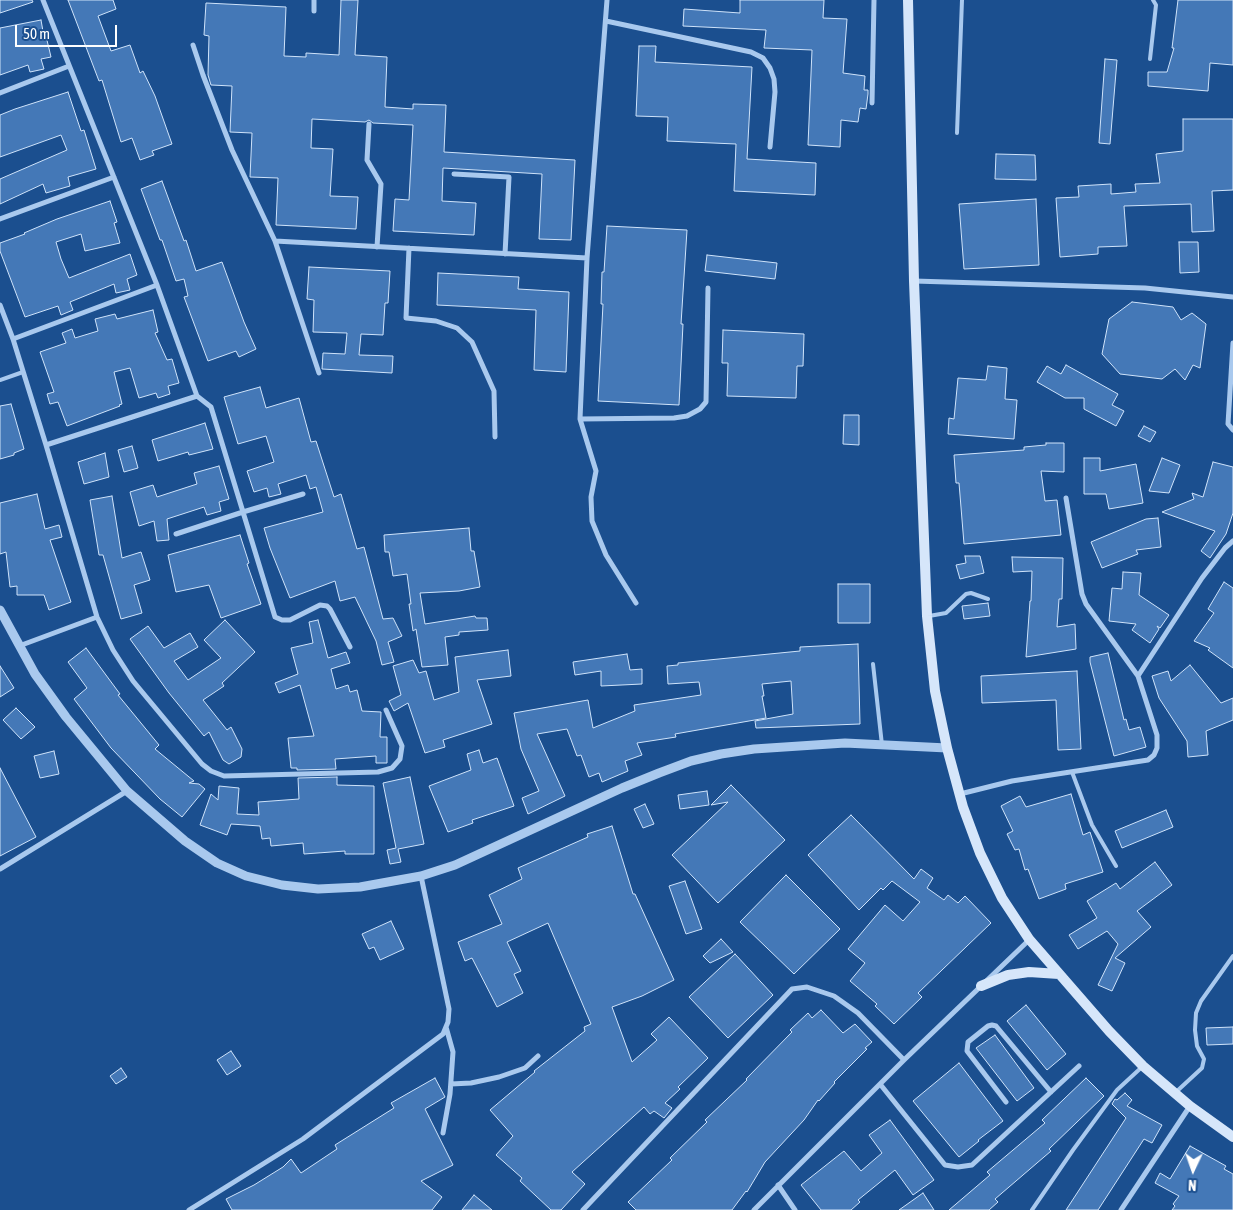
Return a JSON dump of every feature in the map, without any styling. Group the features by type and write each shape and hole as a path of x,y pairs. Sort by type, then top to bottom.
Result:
{"main road":[{"path":"908,0 914,281 927,616 935,691 959,794 980,853 1002,898 1029,939 1109,1031 1143,1066 1190,1106 1233,1137"},
{"path":"981,986 1008,975 1029,972 1059,974"}],"street":[{"path":"43,0 157,285 197,396 211,407 275,617 282,620 290,620 320,605 326,606 330,609 350,647"},
{"path":"314,0 314,11"},
{"path":"607,0 588,258 580,419 596,471 591,497 592,521 606,555 636,603"},
{"path":"872,103 874,0"},
{"path":"606,21 751,52 763,58 770,68 775,86 770,146"},
{"path":"193,45 232,150 275,241 319,373"},
{"path":"0,93 69,66"},
{"path":"369,124 367,160 381,184 377,247"},
{"path":"454,174 509,176 505,254"},
{"path":"0,219 114,177"},
{"path":"275,241 588,258"},
{"path":"409,248 406,318 436,321 457,328 472,342 494,391 495,437"},
{"path":"914,281 1145,288 1233,297"},
{"path":"13,339 157,285"},
{"path":"580,419 674,418 687,416 700,409 706,402 708,288"},
{"path":"0,305 13,339 46,445 96,618 113,650 133,681 202,764 211,772 224,776 378,772 392,768 400,759 402,746 386,710"},
{"path":"1233,343 1228,424 1233,430"},
{"path":"46,445 197,396"},
{"path":"176,534 303,494"},
{"path":"959,794 1012,781 1148,760 1154,755 1157,748 1158,735 1138,676 1086,604 1082,594 1066,498"},
{"path":"1138,676 1202,578 1225,548 1233,541"},
{"path":"0,610 35,674 66,718 126,791 185,841 217,863 246,876 282,885 318,888 360,887 421,876 455,866 622,788 691,761 721,754 754,749 845,743 947,748"},
{"path":"19,647 96,618"},
{"path":"0,869 126,791"},
{"path":"189,1210 303,1139 443,1034 449,1009 421,876"},
{"path":"754,1210 904,1060 1029,939"},
{"path":"583,1210 792,989 807,987 834,996 858,1013 904,1060"},
{"path":"1006,1102 967,1051 968,1042 992,1025 996,1026 1051,1092"},
{"path":"443,1133 451,1084 452,1052 446,1027"},
{"path":"451,1084 499,1077 525,1068 538,1056"},
{"path":"880,1084 945,1165 958,1167 972,1165 1079,1066"},
{"path":"1121,1210 1190,1106"},
{"path":"778,1185 795,1210"}],"lane":[{"path":"957,133 962,0"},
{"path":"1150,59 1156,5 1153,0"},
{"path":"0,380 23,372"},
{"path":"927,616 946,613 966,594 972,593 988,599"},
{"path":"873,664 882,745"},
{"path":"1072,772 1092,825 1116,866"},
{"path":"1175,1093 1202,1068 1204,1059 1198,1046 1195,1030 1196,1012 1201,1001 1233,956"},
{"path":"1032,1210 1117,1090 1143,1066"}],"building":[{"path":"0,0 32,0 33,2 0,13"},
{"path":"68,0 113,0 116,9 98,16 111,51 130,45 140,73 143,71 155,96 172,144 152,151 154,155 140,160 132,138 121,142 102,80 99,81"},
{"path":"341,0 358,0 355,55 387,57 385,107 413,109 413,104 446,105 444,152 575,160 571,240 539,239 542,174 443,168 442,201 476,203 474,235 393,231 395,199 409,200 413,125 373,123 369,120 365,122 312,119 311,148 333,149 330,196 358,197 356,229 276,225 278,178 250,177 252,133 230,132 232,86 211,85 208,75 209,36 204,35 206,3 286,7 284,56 306,57 306,53 339,55"},
{"path":"740,0 824,0 823,18 847,19 843,73 865,76 864,90 868,90 868,94 866,109 860,108 858,122 841,120 840,147 808,145 812,50 764,48 766,30 683,26 684,9 740,13"},
{"path":"1178,0 1233,0 1233,65 1210,63 1208,91 1148,86 1148,72 1167,72 1174,48 1172,48"},
{"path":"41,20 44,37 46,36 51,57 41,59 44,69 30,72 28,65 0,75 0,28"},
{"path":"639,46 656,46 655,62 752,67 747,159 816,163 815,195 734,191 736,144 667,141 668,117 636,116"},
{"path":"1105,59 1117,60 1110,144 1099,143"},
{"path":"68,92 81,131 84,130 96,169 68,177 70,186 46,193 43,184 0,204 0,179 67,150 61,135 0,157 0,115"},
{"path":"1183,119 1233,119 1233,190 1212,191 1214,231 1192,232 1191,204 1124,206 1127,246 1098,247 1098,254 1060,257 1056,198 1079,197 1078,186 1111,184 1111,194 1136,192 1135,184 1160,183 1156,154 1183,151"},
{"path":"996,154 1035,155 1036,180 995,179"},
{"path":"162,181 184,241 186,240 196,271 222,262 256,349 239,357 236,351 208,361 184,297 188,296 184,279 176,281 141,189"},
{"path":"1036,199 1039,265 964,269 959,204"},
{"path":"110,201 117,222 114,223 120,243 85,251 81,234 56,242 69,278 130,254 137,275 127,279 130,290 116,293 114,284 70,302 73,310 61,315 58,306 25,317 0,251 0,243 57,219"},
{"path":"607,226 687,230 681,324 683,324 679,405 598,401 603,304 601,304 602,272 604,272"},
{"path":"1179,242 1198,242 1199,272 1180,273"},
{"path":"707,255 777,263 775,279 705,271"},
{"path":"309,267 390,271 383,335 361,334 359,355 393,356 392,373 322,369 323,353 345,354 347,333 313,332 314,300 307,299"},
{"path":"438,273 519,277 518,289 569,292 566,372 534,370 536,310 437,305"},
{"path":"1132,302 1173,307 1181,320 1192,313 1206,324 1200,368 1193,365 1185,380 1175,369 1162,379 1120,374 1102,354 1109,319"},
{"path":"153,310 158,332 155,333 167,360 172,359 179,383 168,386 170,394 158,398 156,393 139,398 130,368 114,372 122,404 67,426 58,402 50,404 47,394 54,392 40,352 66,343 62,333 72,329 75,338 98,331 95,319 115,314 117,319"},
{"path":"723,330 804,334 803,366 797,366 796,398 727,396 728,363 722,363"},
{"path":"1066,365 1118,394 1112,405 1124,411 1116,426 1084,409 1084,398 1065,398 1037,382 1047,366 1061,374"},
{"path":"988,366 1007,368 1005,399 1017,400 1014,439 948,434 949,418 954,419 958,378 986,380"},
{"path":"260,387 266,408 299,398 311,442 316,441 334,497 341,494 357,549 364,547 383,619 393,618 402,636 388,642 394,662 382,665 376,641 355,597 340,601 335,581 290,598 264,528 323,512 316,487 310,489 306,475 278,484 281,494 269,497 267,488 254,492 247,471 274,462 266,436 238,444 224,397"},
{"path":"11,404 24,449 14,453 14,455 0,459 0,406"},
{"path":"844,415 859,415 859,445 843,444"},
{"path":"205,423 213,449 189,455 188,452 158,461 152,440"},
{"path":"1144,426 1156,432 1150,442 1138,436"},
{"path":"1046,443 1064,443 1064,472 1041,471 1045,501 1057,500 1061,535 964,544 959,483 956,483 954,455 1024,450 1024,447 1046,445"},
{"path":"132,446 138,468 124,472 118,450"},
{"path":"105,453 109,477 84,484 78,462"},
{"path":"1084,458 1100,458 1100,471 1136,464 1143,503 1109,509 1106,494 1084,494"},
{"path":"1162,458 1180,465 1169,493 1149,491"},
{"path":"1213,462 1233,467 1233,513 1226,534 1210,558 1201,551 1215,531 1162,512 1194,499 1192,493 1203,497"},
{"path":"219,466 229,499 219,502 221,511 207,515 204,507 167,519 169,540 157,541 154,521 139,526 130,492 153,485 157,497 197,484 194,473"},
{"path":"37,494 45,529 59,525 62,537 50,540 71,602 49,610 44,595 17,595 17,586 10,587 6,552 0,554 0,503"},
{"path":"112,496 122,558 141,552 150,580 134,585 142,613 121,619 103,555 99,555 90,500"},
{"path":"1158,518 1161,547 1136,550 1138,554 1102,568 1091,542 1146,519"},
{"path":"469,528 471,551 474,551 480,587 459,591 420,593 425,624 475,616 476,618 487,618 488,630 459,632 459,635 445,637 448,665 422,667 416,629 413,631 407,574 393,576 389,552 385,552 384,535"},
{"path":"240,535 249,563 247,564 261,604 221,618 209,585 176,592 168,555"},
{"path":"965,556 980,556 984,573 960,579 956,565 966,563"},
{"path":"1012,557 1063,558 1062,599 1059,599 1057,627 1075,624 1076,649 1026,657 1032,571 1013,572"},
{"path":"1123,572 1141,573 1139,595 1169,615 1160,628 1157,626 1159,629 1150,643 1132,630 1136,624 1109,621 1112,588 1122,589"},
{"path":"1224,582 1233,588 1233,668 1208,650 1210,648 1194,641 1214,613 1208,609"},
{"path":"838,584 870,584 870,623 838,623"},
{"path":"988,603 990,616 964,619 962,606"},
{"path":"225,620 255,652 222,683 224,686 203,700 227,730 231,727 242,749 241,757 229,764 223,760 209,732 204,736 169,693 130,639 148,626 164,648 190,633 198,647 174,661 188,680 221,658 204,640"},
{"path":"318,620 328,658 346,652 350,663 331,669 336,689 348,685 350,692 357,690 362,711 381,712 380,737 387,737 387,763 376,763 376,756 335,759 336,769 297,770 297,768 291,768 288,738 314,736 300,685 279,693 275,683 298,674 291,648 313,643 309,622"},
{"path":"858,644 860,724 756,728 755,721 793,714 791,681 762,684 766,718 675,734 676,737 637,743 642,755 625,761 628,771 602,782 599,773 589,777 581,755 577,756 567,729 537,734 565,796 528,814 522,798 539,791 521,749 514,713 588,700 593,728 635,711 634,705 701,695 699,682 668,684 667,666 678,665 678,663 800,651 800,647"},
{"path":"86,648 120,694 118,695 159,745 155,749 194,781 189,783 199,784 205,789 182,817 160,799 111,748 74,699 87,688 68,662"},
{"path":"508,650 511,676 477,680 492,724 443,740 445,747 425,753 408,703 394,711 389,701 401,695 393,666 413,660 419,673 426,671 434,700 459,692 455,657"},
{"path":"1108,653 1124,720 1126,719 1129,730 1140,727 1146,747 1114,756 1090,662 1090,657"},
{"path":"627,654 630,670 642,669 642,684 601,686 601,671 575,675 573,662"},
{"path":"1190,665 1221,703 1233,698 1233,720 1206,731 1208,755 1188,757 1187,741 1159,698 1152,676 1168,671 1171,681"},
{"path":"0,666 14,688 0,697"},
{"path":"1077,671 1081,749 1058,750 1056,700 982,703 981,676"},
{"path":"16,708 35,727 21,739 3,720"},
{"path":"479,750 483,763 497,758 514,806 472,820 473,823 448,832 429,786 471,770 467,754"},
{"path":"54,751 59,774 40,778 34,756"},
{"path":"0,768 36,837 0,856"},
{"path":"337,777 337,785 374,786 374,854 345,854 345,851 304,854 303,843 271,846 270,838 262,839 260,826 231,824 227,835 200,825 211,794 218,800 219,786 239,788 237,814 259,815 258,802 299,799 298,778"},
{"path":"410,777 424,844 398,849 401,862 390,864 387,850 396,848 383,783"},
{"path":"731,785 785,840 718,903 672,855 728,802 711,805"},
{"path":"707,791 709,805 680,809 678,795"},
{"path":"1071,794 1083,835 1090,832 1103,872 1065,884 1066,889 1039,899 1028,869 1025,870 1019,849 1015,850 1007,834 1013,831 1001,806 1020,796 1026,807"},
{"path":"645,804 654,824 643,828 634,809"},
{"path":"1166,810 1173,827 1122,848 1115,831"},
{"path":"851,815 914,879 921,869 933,878 927,888 944,900 948,895 958,903 965,896 991,923 918,993 922,997 894,1024 875,1006 877,1004 850,981 865,963 848,949 885,905 903,921 920,902 892,881 883,890 881,888 859,910 808,855"},
{"path":"612,826 633,894 635,894 674,980 642,996 612,1007 632,1062 657,1040 651,1034 669,1017 708,1058 678,1087 680,1089 665,1103 672,1108 664,1118 654,1111 650,1114 644,1107 572,1172 585,1184 561,1210 551,1210 520,1181 522,1178 496,1155 513,1136 490,1110 534,1071 585,1031 584,1027 591,1024 548,923 507,942 521,971 514,974 523,993 497,1007 472,958 465,961 458,942 502,924 489,895 522,879 518,868 588,837 587,834"},
{"path":"1155,862 1172,885 1137,911 1151,927 1115,958 1125,963 1112,991 1098,985 1118,944 1107,931 1078,949 1069,935 1097,918 1087,901 1116,883 1120,889"},
{"path":"786,875 840,929 794,974 740,922"},
{"path":"685,881 702,929 686,934 669,886"},
{"path":"391,921 404,949 380,960 374,947 369,949 362,934"},
{"path":"721,939 733,952 710,963 703,956"},
{"path":"735,954 773,995 728,1038 689,997"},
{"path":"1026,1005 1066,1054 1047,1070 1007,1021"},
{"path":"821,1010 843,1033 855,1024 872,1042 834,1082 804,1120 765,1162 747,1192 732,1210 636,1210 628,1202 672,1160 670,1158 707,1122 705,1120 747,1080 792,1032 790,1030 808,1013 812,1018"},
{"path":"1233,1027 1233,1044 1207,1045 1206,1028"},
{"path":"995,1035 1034,1088 1017,1101 976,1048"},
{"path":"231,1051 241,1066 227,1075 217,1060"},
{"path":"959,1063 1003,1121 959,1157 913,1101"},
{"path":"121,1068 127,1077 116,1084 110,1076"},
{"path":"435,1078 445,1097 425,1109 453,1165 421,1181 442,1197 432,1210 232,1210 226,1199 254,1185 283,1167 291,1159 301,1173 337,1149 335,1145 394,1108 391,1103"},
{"path":"1086,1078 1104,1096 1049,1149 1051,1151 995,1199 998,1202 989,1210 949,1210 990,1175 987,1172 1045,1123 1042,1120"},
{"path":"1125,1093 1132,1100 1127,1106 1162,1125 1152,1143 1144,1139 1098,1210 1066,1210 1126,1118 1112,1104 1115,1099 1117,1100"},
{"path":"890,1120 934,1180 913,1195 895,1170 858,1200 860,1202 851,1210 821,1210 801,1185 844,1151 861,1171 882,1153 869,1135"},
{"path":"1190,1146 1226,1166 1224,1169 1233,1174 1233,1210 1172,1210 1175,1206 1173,1204 1179,1196 1155,1183 1160,1173 1170,1179"},
{"path":"923,1193 934,1210 899,1210"},
{"path":"474,1195 492,1210 462,1210"}]}
